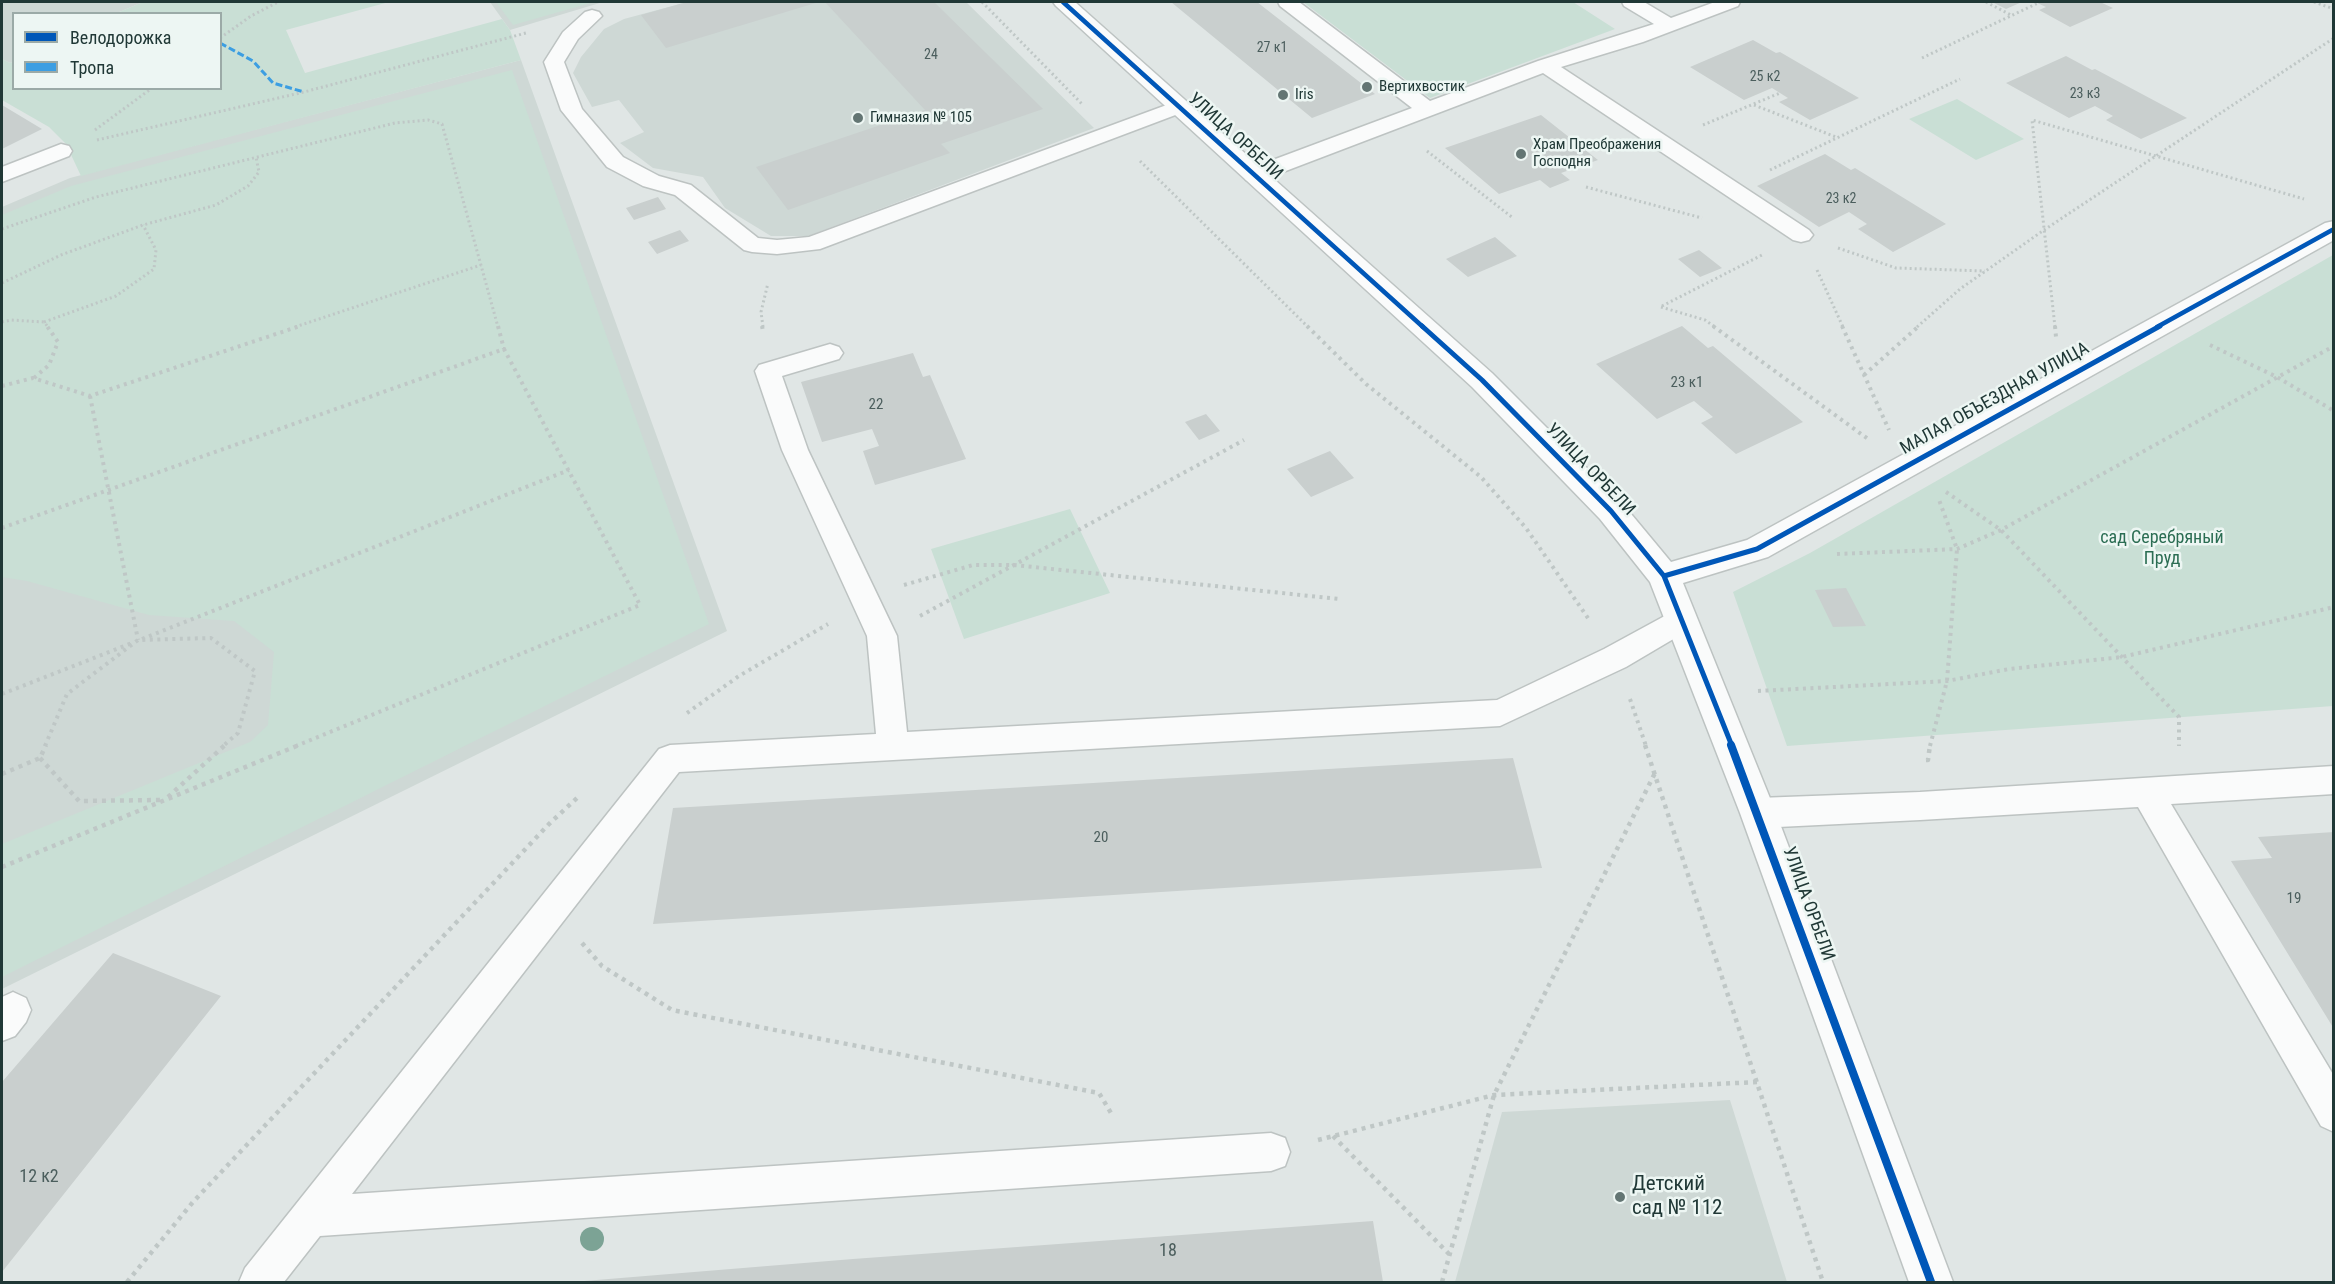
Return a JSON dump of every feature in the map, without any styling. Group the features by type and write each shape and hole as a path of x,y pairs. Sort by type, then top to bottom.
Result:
{"street":[{"name":"УЛИЦА ОРБЕЛИ","path":"1063,2 1482,380 1611,511 1664,576 1713,694 1931,1282"},
{"name":"МАЛАЯ ОБЪЕЗДНАЯ УЛИЦА","path":"1664,576 1757,549 2334,229"}],"lane":[{"path":"1287,2 1426,108"},
{"path":"1631,2 1670,25"},
{"path":"1254,175 1426,108 1545,65 1636,38 1731,2"},
{"path":"592,16 570,36 554,62 572,110 615,162 651,181 683,190 752,246 777,247 812,244 1179,107"},
{"path":"1545,65 1801,235"},
{"path":"2,175 62,151"},
{"path":"830,353 768,371 795,450 882,636 893,747"},
{"path":"259,1282 670,759 1500,713 1615,657 1682,620"},
{"path":"1758,813 1920,806 2334,780"},
{"path":"2162,791 2334,1113"},
{"path":"310,1217 1271,1152"}],"path":[{"path":"222,37 250,16 278,2"},
{"path":"982,2 1110,132 1366,384 1481,477 1526,528 1615,657 1656,773 1823,1282"},
{"path":"1986,2 2012,15"},
{"path":"2314,2 2334,9"},
{"path":"1922,58 2038,3"},
{"path":"62,151 110,136 304,92 592,16"},
{"path":"1864,375 1960,289 2044,230 2334,38"},
{"path":"1732,189 1960,79"},
{"path":"62,151 149,90"},
{"path":"1753,104 1837,137"},
{"path":"2,229 96,197 395,123 428,120 442,124 504,349 640,605 2,867"},
{"path":"2061,379 2032,120 2311,201"},
{"path":"1426,150 1513,218"},
{"path":"2,283 61,255 143,225 216,205 248,186 260,172 256,158"},
{"path":"1586,187 1709,220"},
{"path":"2,322 10,320 44,322 116,296 154,269 156,250 143,225"},
{"path":"1801,235 1905,466"},
{"path":"768,371 761,312 777,247"},
{"path":"33,378 90,396 481,265"},
{"path":"1661,307 1706,320 1905,466 1933,482 2001,530 2179,717 2162,791"},
{"path":"2,386 33,378 49,365 58,342 44,322"},
{"path":"2163,323 2277,377 2334,411"},
{"path":"1831,554 1853,555 1957,549 2001,530 2334,346"},
{"path":"2,528 504,349"},
{"path":"90,396 138,640"},
{"path":"882,636 1244,440"},
{"path":"2,694 569,470"},
{"path":"1916,761 1928,760 1931,735 1947,681 1957,549 1933,482"},
{"path":"1713,694 1748,690 1947,681 2008,669 2122,657 2334,607"},
{"path":"2,774 40,758 67,694 138,640 211,638 255,671 238,733 164,800 80,801 40,758"},
{"path":"1442,1282 1494,1095 1656,773"},
{"path":"519,856 552,909 602,966 672,1010 1099,1093 1138,1161"},
{"path":"1271,1152 1494,1095 1757,1082"},
{"path":"1333,1136 1450,1255"}],"shaded area":[{"path":"2,2 143,2 119,12 12,12 12,62 2,59"},
{"path":"490,2 603,2 510,30"},
{"name":"Гимназия № 105","path":"687,2 966,2 1094,128 808,236 771,236 725,208 703,177 653,168 620,143 644,132 619,100 592,107 573,73 581,57 604,29 624,19"},
{"path":"521,60 727,631 2,989 2,207 70,178"},
{"name":"Детский сад № 112","path":"1730,1100 1787,1282 1455,1282 1502,1112"}],"green space":[{"path":"143,2 389,2 286,30 305,73 502,19 510,30 521,60 81,176 66,144 49,127 2,100 2,59 12,62 12,90 222,90 222,12 119,12"},
{"path":"496,2 594,2 513,25"},
{"path":"1303,2 1573,2 1615,29 1430,98"},
{"path":"512,70 709,624 2,977 2,844 250,742 268,725 274,652 234,621 149,615 27,581 2,577 2,215 71,186"},
{"path":"1957,99 2024,139 1976,160 1909,119"},
{"name":"сад Серебряный Пруд","path":"2333,255 2333,706 1787,746 1733,592 1810,553"},
{"path":"1070,509 1110,593 964,639 931,549"}],"building":[{"path":"687,2 819,2 666,48 641,15"},
{"path":"825,2 934,2 1043,109 941,144 950,153 788,210 756,167 925,110"},
{"path":"1171,2 1257,2 1375,94 1312,118"},
{"path":"1992,2 2022,2 2006,9"},
{"path":"2035,2 2100,2 2113,8 2070,27 2039,10 2046,7"},
{"path":"1753,40 1776,53 1780,52 1859,98 1810,120 1779,102 1788,98 1772,88 1744,100 1690,67"},
{"path":"2066,56 2187,118 2141,139 2106,120 2113,116 2095,106 2069,118 2006,83"},
{"path":"2,105 42,129 2,149"},
{"name":"Храм Преображения Господня","path":"1541,115 1598,160 1561,173 1570,180 1550,188 1540,180 1499,194 1445,148"},
{"path":"1825,154 1851,170 1855,168 1946,224 1893,252 1858,229 1867,224 1849,212 1819,227 1757,186"},
{"path":"658,197 666,209 634,220 626,208"},
{"path":"680,230 689,241 657,254 648,242"},
{"path":"1495,237 1517,256 1468,277 1446,259"},
{"path":"1699,250 1722,268 1700,277 1678,259"},
{"path":"1682,326 1708,348 1713,346 1803,422 1736,454 1701,423 1713,417 1694,401 1657,419 1596,364"},
{"path":"913,353 923,377 930,375 966,459 875,485 863,451 879,446 872,429 822,442 801,382"},
{"path":"1206,414 1220,431 1199,440 1185,422"},
{"path":"1330,451 1354,478 1311,497 1287,469"},
{"path":"1846,588 1866,626 1833,627 1815,590"},
{"path":"1513,758 1542,868 653,924 673,808"},
{"path":"2334,832 2334,1029 2231,861 2272,858 2258,837"},
{"path":"113,953 221,996 2,1272 2,1082"},
{"path":"1373,1221 1383,1282 572,1282 853,1259"}],"marked path":[{"path":"222,44 253,61 273,83 304,92"}],"cycle path":[{"path":"1063,2 1482,380 1611,511 1664,576 1758,813 1931,1282"},
{"path":"1664,576 1757,549 2334,229"}],"place":[{"name":"Вертихвостик","path":"1367,87"},
{"name":"Iris","path":"1283,95"},
{"name":"Гимназия № 105","path":"858,118"},
{"name":"Храм Преображения Господня","path":"1521,154"},
{"name":"Детский сад № 112","path":"1620,1197"}]}
